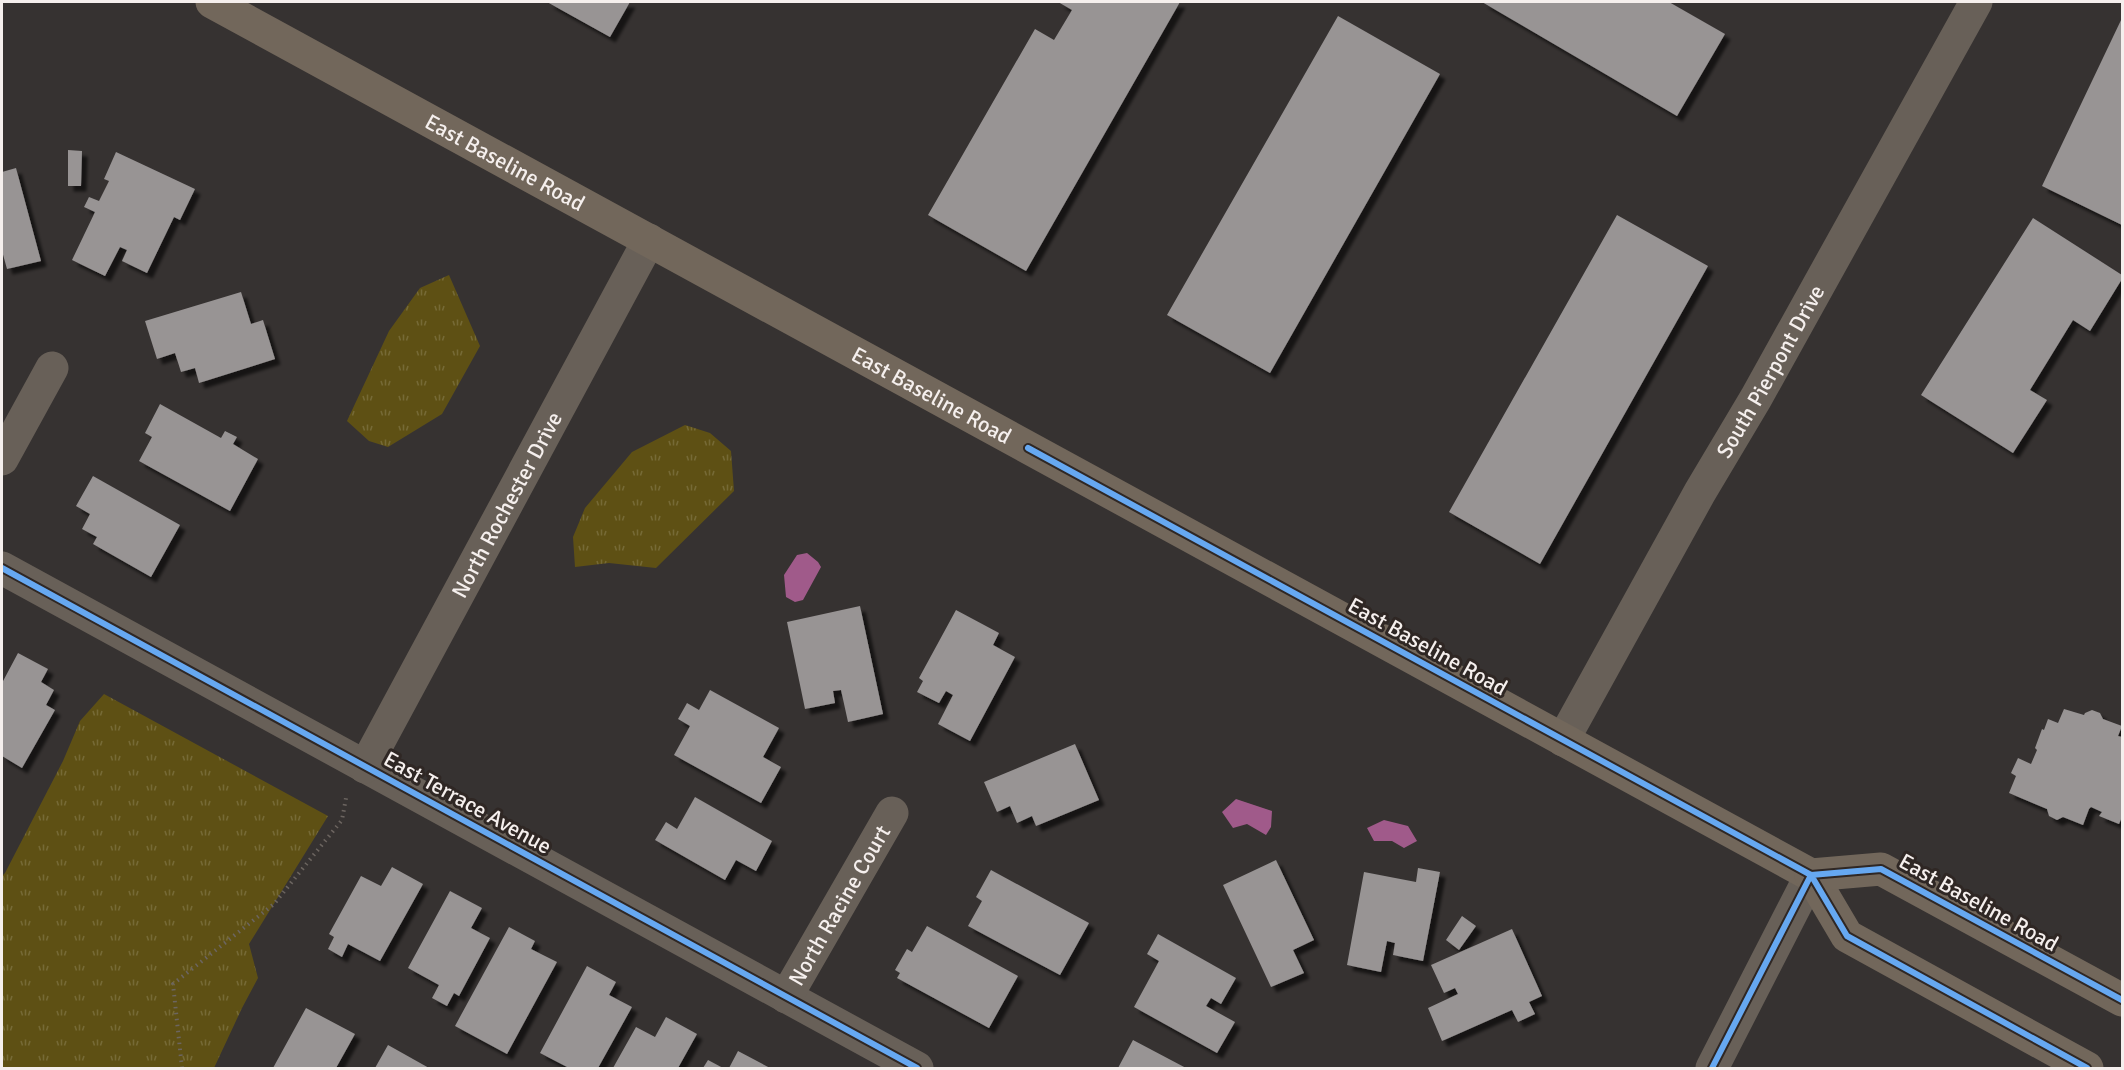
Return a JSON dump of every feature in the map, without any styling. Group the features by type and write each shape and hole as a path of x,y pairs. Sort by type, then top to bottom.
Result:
{"main road":[{"name":"East Baseline Road","path":"212,2 1811,875 1881,868 2122,1000"},
{"path":"1811,875 1847,936 2087,1068"}],"street":[{"name":"South Pierpont Drive","path":"1563,740 1694,502 1756,398 1976,2"},
{"name":"North Rochester Drive","path":"354,779 649,240"},
{"path":"2,459 52,368"},
{"name":"East Terrace Avenue","path":"2,568 354,779 786,997 917,1068"},
{"name":"North Racine Court","path":"786,997 892,813"},
{"path":"1712,1068 1811,875"}],"path":[{"path":"182,1068 174,984 274,904 342,820 346,798 354,779"}],"green space":[{"path":"449,275 480,346 442,414 388,447 369,441 347,421 389,331 420,288"},
{"path":"685,425 710,433 731,451 734,491 656,568 609,563 575,567 573,537 585,508 632,452"},
{"path":"104,694 328,816 249,944 258,978 214,1068 2,1068 2,876 63,761 80,721"}],"shaded area":[{"path":"807,553 821,567 803,600 795,602 786,597 784,575 797,555"},
{"path":"1236,799 1272,811 1271,827 1266,835 1247,824 1233,828 1222,812"},
{"path":"1384,820 1408,826 1417,841 1404,848 1392,841 1374,841 1367,828"}],"building":[{"path":"547,2 630,2 610,37"},
{"path":"1058,2 1180,2 1026,271 928,215 1035,29 1054,40 1072,10"},
{"path":"1482,2 1669,2 1725,34 1677,116"},
{"path":"1338,16 1440,74 1270,373 1167,315"},
{"path":"2122,18 2122,225 2042,186"},
{"path":"68,150 82,151 81,186 68,186"},
{"path":"116,152 195,189 180,220 174,217 147,273 122,261 127,250 120,247 105,276 72,260 95,212 84,207 89,197 99,201 109,181 104,179"},
{"path":"16,168 41,261 7,269 2,251 2,172"},
{"path":"1617,215 1708,266 1540,564 1449,512"},
{"path":"2033,218 2122,275 2122,279 2090,331 2073,320 2030,390 2047,400 2013,453 1921,395"},
{"path":"241,292 251,324 263,320 275,359 199,383 195,368 181,372 175,353 157,359 145,321"},
{"path":"160,404 221,438 225,431 237,437 233,444 258,459 230,511 139,461 152,437 145,433"},
{"path":"93,476 180,525 151,577 93,544 97,537 82,529 90,514 76,506"},
{"path":"860,606 883,714 848,722 841,690 833,691 835,703 805,709 787,622"},
{"path":"956,610 999,633 993,645 1015,657 970,741 938,724 953,695 946,691 939,703 917,692 923,681 919,678"},
{"path":"18,653 48,669 41,682 54,690 46,705 55,710 22,768 2,756 2,683"},
{"path":"710,690 779,728 763,757 781,767 761,803 674,755 690,726 678,719 687,703 699,710"},
{"path":"2064,709 2084,715 2092,710 2100,713 2103,719 2122,726 2118,736 2122,737 2122,817 2119,824 2099,816 2102,812 2091,807 2083,825 2063,817 2057,820 2049,816 2047,809 2009,793 2016,776 2011,773 2018,758 2031,764 2042,729 2044,730 2048,719 2058,723"},
{"path":"1075,744 1099,800 1036,826 1032,816 1017,823 1010,806 997,812 984,782"},
{"path":"695,797 772,841 756,871 736,860 725,880 655,840 666,822 677,829"},
{"path":"1276,860 1314,940 1293,950 1304,973 1271,987 1223,885"},
{"path":"392,867 423,884 380,961 348,944 342,957 328,949 334,937 329,934 361,876 381,886"},
{"path":"1418,868 1440,872 1423,961 1393,955 1395,943 1387,941 1381,972 1347,965 1364,872 1416,882"},
{"path":"991,870 1089,923 1060,975 968,926 982,901 976,897"},
{"path":"450,891 482,908 471,928 490,938 459,996 454,993 447,1006 432,998 439,985 408,968"},
{"path":"1462,916 1476,926 1459,950 1446,940"},
{"path":"927,926 1018,976 989,1028 897,978 900,973 895,970 907,949 912,952"},
{"path":"509,927 535,941 531,949 557,962 507,1054 455,1026"},
{"path":"1512,929 1542,996 1529,1002 1535,1014 1518,1022 1512,1010 1442,1041 1428,1008 1458,994 1455,988 1444,993 1431,965"},
{"path":"1158,934 1236,978 1221,1004 1211,998 1206,1006 1235,1022 1217,1053 1134,1007 1159,961 1147,954"},
{"path":"587,966 616,982 609,995 632,1007 598,1068 569,1068 540,1053"},
{"path":"306,1008 355,1034 336,1068 273,1068"},
{"path":"666,1017 697,1034 678,1068 613,1068 636,1027 655,1037"},
{"path":"1133,1040 1186,1068 1118,1068"},
{"path":"388,1045 429,1068 375,1068"},
{"path":"738,1051 770,1068 729,1068"},
{"path":"708,1060 723,1068 703,1068"}],"cycle path":[{"path":"1028,448 1811,875 1847,936 2087,1068"},
{"path":"2,568 917,1068"},
{"path":"1811,875 1881,869 2122,1000"},
{"path":"1712,1068 1811,875"}]}
